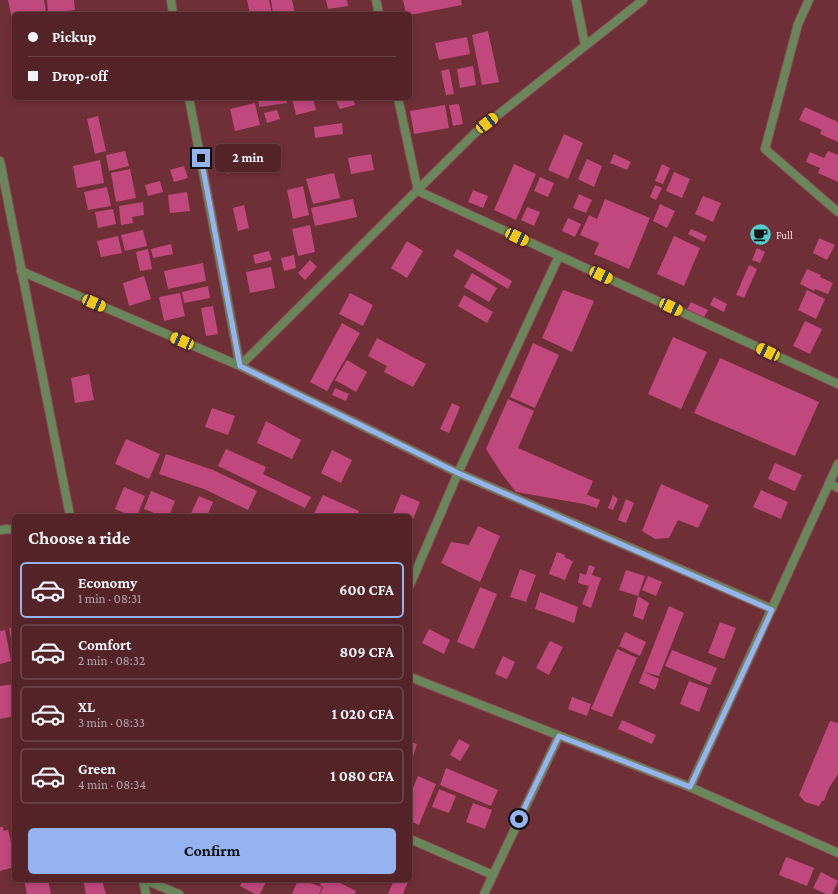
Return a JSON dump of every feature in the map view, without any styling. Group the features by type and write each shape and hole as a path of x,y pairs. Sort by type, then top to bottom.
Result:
{"street":[{"path":"171,0 173,12"},
{"path":"376,0 379,12"},
{"path":"576,0 586,45"},
{"path":"240,366 418,191 474,133 643,0"},
{"path":"809,0 798,24 765,149 838,212"},
{"path":"189,100 240,366"},
{"path":"398,100 418,191"},
{"path":"0,161 3,188 70,514"},
{"path":"418,191 838,384"},
{"path":"412,580 458,473 559,256"},
{"path":"21,271 240,366 458,473 772,610"},
{"path":"690,787 838,464"},
{"path":"829,484 838,488"},
{"path":"0,530 12,530"},
{"path":"412,678 690,787 838,853"},
{"path":"484,894 559,736"},
{"path":"412,839 493,875"},
{"path":"144,882 146,894"},
{"path":"149,882 178,894"}],"building":[{"path":"8,0 44,0 46,12 12,12 12,19"},
{"path":"47,0 74,0 75,10 48,12"},
{"path":"247,0 269,0 272,12 250,12"},
{"path":"271,0 292,0 295,12 273,12"},
{"path":"326,0 347,0 348,6 328,9"},
{"path":"403,0 461,0 462,5 412,15 412,12 406,12"},
{"path":"488,31 499,82 482,85 472,35"},
{"path":"467,37 470,54 439,60 435,43"},
{"path":"473,66 476,85 460,88 457,69"},
{"path":"449,69 454,94 446,95 441,71"},
{"path":"258,100 286,100 287,103 259,107"},
{"path":"292,100 314,100 316,110 296,115"},
{"path":"354,100 355,105 340,109 336,101"},
{"path":"255,103 260,125 235,131 230,109"},
{"path":"459,104 463,124 453,126 449,105"},
{"path":"445,105 449,128 414,134 410,111"},
{"path":"805,107 838,122 838,142 820,134 822,130 799,120"},
{"path":"277,110 280,119 267,123 264,113"},
{"path":"98,116 106,151 95,154 87,119"},
{"path":"342,123 343,134 315,138 314,127"},
{"path":"564,134 583,143 568,179 548,170"},
{"path":"125,151 129,166 109,171 106,155"},
{"path":"828,151 838,155 838,182 818,173 820,168 806,162 810,152 824,158"},
{"path":"371,154 374,170 351,174 348,158"},
{"path":"614,154 631,162 627,170 610,163"},
{"path":"587,159 602,166 594,187 578,179"},
{"path":"100,160 104,183 77,188 73,166"},
{"path":"234,161 237,170 227,174 223,165"},
{"path":"514,164 536,174 516,220 494,210"},
{"path":"662,164 670,168 663,184 655,181"},
{"path":"184,166 188,178 174,182 170,170"},
{"path":"130,169 136,198 116,202 111,173"},
{"path":"674,172 690,179 682,198 666,191"},
{"path":"334,173 340,198 313,204 306,179"},
{"path":"540,177 554,183 548,197 534,191"},
{"path":"160,181 163,192 148,196 145,185"},
{"path":"655,185 662,188 656,200 650,197"},
{"path":"303,186 309,215 293,219 287,190"},
{"path":"107,187 111,206 88,210 84,192"},
{"path":"473,190 488,196 483,208 468,202"},
{"path":"187,192 190,211 170,213 168,195"},
{"path":"579,194 592,200 586,213 573,208"},
{"path":"703,196 721,203 713,222 695,214"},
{"path":"353,199 357,217 315,226 311,208"},
{"path":"605,199 650,218 629,269 594,254 599,243 580,235 589,215 597,219"},
{"path":"143,202 144,215 132,217 133,223 121,225 119,206"},
{"path":"660,204 675,211 667,228 653,221"},
{"path":"244,205 249,228 238,231 233,208"},
{"path":"527,207 540,212 534,226 521,220"},
{"path":"113,209 116,224 98,228 95,212"},
{"path":"568,218 581,224 575,237 562,231"},
{"path":"310,225 315,252 298,256 292,229"},
{"path":"691,229 707,236 704,242 688,234"},
{"path":"143,230 147,246 125,251 121,235"},
{"path":"118,236 122,253 101,257 97,241"},
{"path":"674,236 700,248 684,286 657,274"},
{"path":"819,238 835,245 827,260 813,253"},
{"path":"407,241 423,251 407,278 391,268"},
{"path":"171,244 173,254 153,258 151,249"},
{"path":"757,248 765,252 760,263 752,260"},
{"path":"148,249 152,269 140,271 136,252"},
{"path":"457,249 512,281 508,289 453,256"},
{"path":"269,251 272,260 255,264 253,255"},
{"path":"294,255 296,268 284,271 281,258"},
{"path":"310,260 317,267 305,280 298,273"},
{"path":"203,263 206,281 168,289 164,271"},
{"path":"749,265 757,269 744,298 736,295"},
{"path":"271,267 275,288 250,293 246,272"},
{"path":"807,269 821,275 820,277 833,283 828,294 815,289 814,291 800,284"},
{"path":"472,273 497,288 489,302 464,287"},
{"path":"144,276 151,299 129,306 123,283"},
{"path":"208,286 210,298 184,303 182,292"},
{"path":"563,290 594,301 572,352 542,338"},
{"path":"807,290 825,299 816,319 798,310"},
{"path":"180,293 185,316 164,321 159,297"},
{"path":"350,293 373,305 363,326 339,314"},
{"path":"464,295 493,312 487,323 458,306"},
{"path":"714,297 727,304 724,312 710,305"},
{"path":"691,302 708,310 704,317 687,309"},
{"path":"213,306 218,334 206,336 201,308"},
{"path":"805,321 822,329 810,354 793,346"},
{"path":"342,323 360,333 327,391 310,382"},
{"path":"673,337 707,352 681,409 648,394"},
{"path":"377,338 426,364 413,387 384,372 387,366 368,356"},
{"path":"533,343 559,355 535,408 510,397"},
{"path":"720,358 819,402 795,456 694,413"},
{"path":"347,360 367,372 356,392 335,380"},
{"path":"89,374 94,400 75,403 71,378"},
{"path":"335,388 349,394 346,401 332,395"},
{"path":"508,399 534,411 518,448 593,481 587,495 600,500 597,508 584,504 516,492 486,449"},
{"path":"452,403 460,407 449,433 440,429"},
{"path":"212,408 235,416 228,435 205,427"},
{"path":"266,421 301,440 292,459 257,443"},
{"path":"126,439 160,454 149,479 115,464"},
{"path":"226,449 266,467 263,474 311,497 305,508 218,466"},
{"path":"332,450 352,460 341,483 321,473"},
{"path":"166,454 213,470 257,491 248,510 204,489 159,474"},
{"path":"775,463 802,475 795,491 768,479"},
{"path":"661,484 709,505 698,528 678,520 669,538 655,539 642,531"},
{"path":"124,487 145,496 138,514 126,514 115,509"},
{"path":"761,490 788,502 781,519 753,507"},
{"path":"151,491 175,501 170,514 157,514 144,509"},
{"path":"401,494 420,502 412,522 412,514 393,514"},
{"path":"323,495 359,511 358,514 314,514"},
{"path":"613,495 618,499 613,510 608,508"},
{"path":"199,496 213,502 208,514 191,514"},
{"path":"626,499 634,503 626,523 618,520"},
{"path":"478,526 500,536 480,582 441,563 451,542 469,545"},
{"path":"557,552 565,555 564,557 573,561 565,580 549,574"},
{"path":"589,565 595,567 592,575 601,578 591,608 582,604 589,586 578,583 580,573 586,575"},
{"path":"520,569 536,575 526,602 510,597"},
{"path":"626,570 645,576 638,596 619,590"},
{"path":"648,576 662,582 656,596 642,590"},
{"path":"480,587 497,594 474,649 457,642"},
{"path":"540,592 578,607 574,623 535,609"},
{"path":"638,596 649,603 643,620 633,616"},
{"path":"669,606 684,613 659,676 644,672 659,679 655,690 639,683"},
{"path":"720,622 736,628 724,659 708,653"},
{"path":"12,627 12,645 9,628"},
{"path":"429,629 450,640 444,654 422,643"},
{"path":"5,630 11,661 0,664 0,631"},
{"path":"625,632 646,642 640,656 619,646"},
{"path":"550,641 563,647 549,675 536,668"},
{"path":"617,649 637,658 612,717 591,709"},
{"path":"672,650 717,668 710,685 665,666"},
{"path":"503,656 515,662 507,679 495,674"},
{"path":"689,681 708,688 699,712 680,704"},
{"path":"12,684 12,716 0,719 0,686"},
{"path":"572,697 591,704 587,716 568,709"},
{"path":"622,720 656,735 652,744 618,729"},
{"path":"830,721 838,723 838,774 829,788 824,801 822,801 819,806 805,802 799,795"},
{"path":"459,739 470,745 460,761 450,755"},
{"path":"412,743 417,744 412,760"},
{"path":"446,768 498,790 491,806 440,785"},
{"path":"418,776 436,784 419,825 412,822 412,790"},
{"path":"439,789 456,796 449,813 432,807"},
{"path":"473,803 492,810 485,829 466,822"},
{"path":"0,827 3,827 4,831 8,830 12,846 12,868 0,871"},
{"path":"786,857 814,868 807,886 779,875"},
{"path":"821,872 838,881 832,894 826,894 813,888"},
{"path":"24,882 48,882 51,894 27,894"},
{"path":"83,882 103,882 106,894 86,894"},
{"path":"242,882 266,882 260,894 255,894 240,886"},
{"path":"297,882 307,882 322,887 319,894 292,894"},
{"path":"321,882 338,882 356,891 355,894 320,894 323,887 320,885"},
{"path":"393,882 408,882 403,894 388,894"}],"place":[{"name":"Full","path":"760,235"}],"route":[{"path":"201,158 240,366 458,473 772,610 690,787 559,736 519,819"}]}
